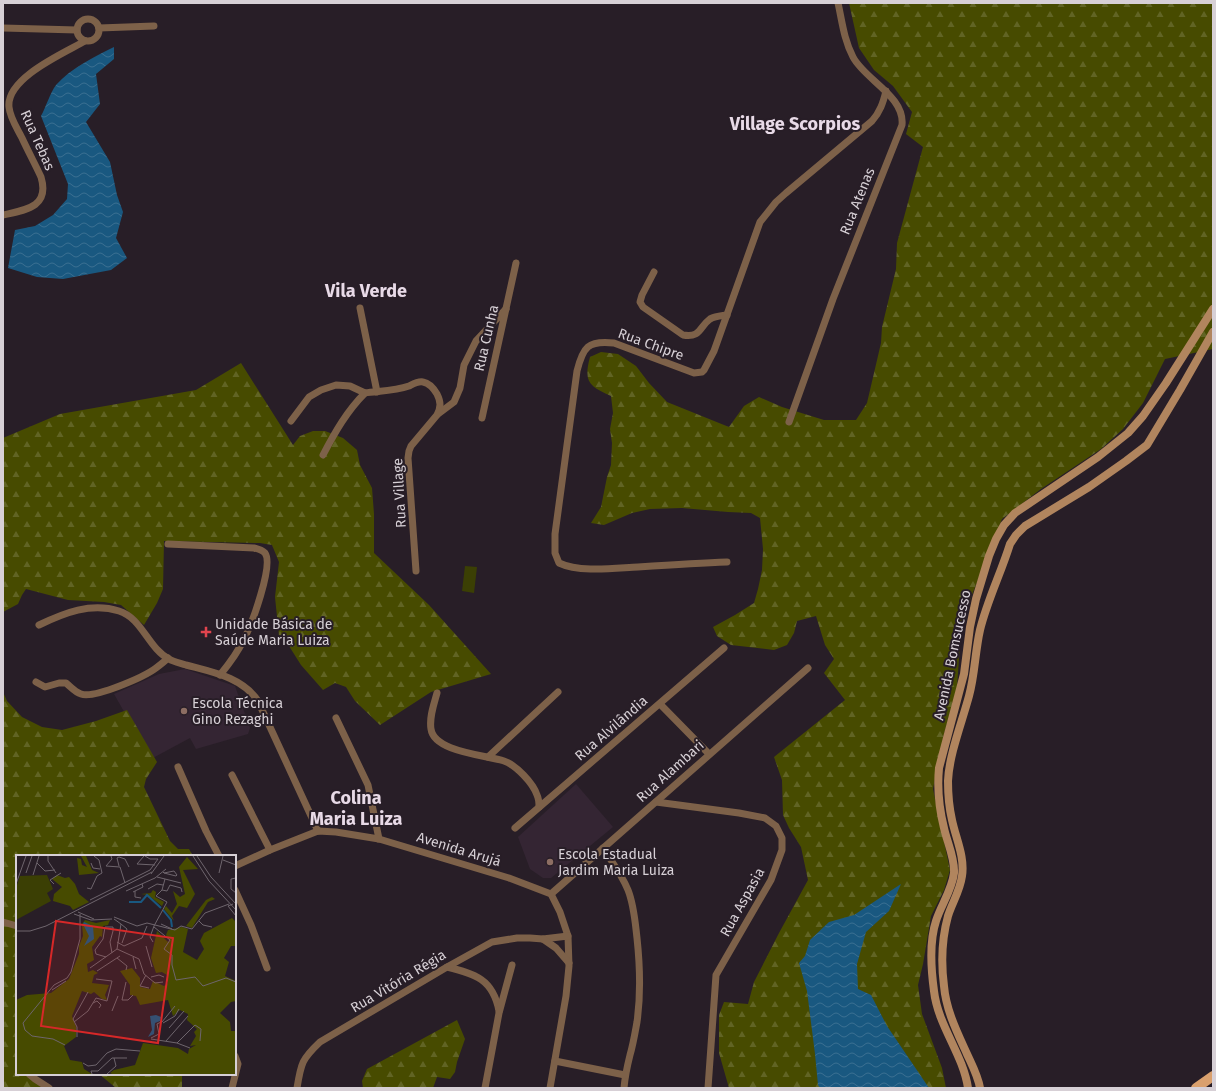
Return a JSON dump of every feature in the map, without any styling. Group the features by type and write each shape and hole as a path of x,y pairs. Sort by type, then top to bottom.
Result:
{"main road":[{"path":"1196,1088 1213,1076"}],"street":[{"name":"Rua Atenas","path":"789,422 833,299 902,125 902,114 894,101 886,91 858,66 853,57 847,43 838,3"},
{"path":"86,19 96,22 99,28 100,32 96,38 90,42 79,38 77,30 79,23 86,19"},
{"path":"99,28 154,26"},
{"path":"3,28 77,30"},
{"name":"Rua Tebas","path":"3,215 20,211 35,205 43,194 41,177 12,119 9,107 10,95 26,76 85,41"},
{"name":"Rua Chipre","path":"728,562 610,568 577,568 559,563 554,547 555,534 577,372 581,356 584,350 597,343 614,344 688,371 698,373 704,370 714,351 760,222 776,202 878,115 886,91"},
{"name":"Rua Cunha","path":"482,418 516,263"},
{"path":"654,272 640,302 643,307 683,335 691,336 698,332 709,320 718,316 727,315"},
{"path":"360,308 377,392"},
{"name":"Rua Village","path":"416,571 408,458 409,451 411,446 437,414 454,402 460,388 464,365 476,341 506,309"},
{"name":"Avenida Bomsucesso","path":"968,1088 964,1069 942,1022 934,992 932,943 936,921 953,880 954,871 952,856 940,812 938,798 939,768 964,674 970,627 982,578 996,539 1009,518 1028,503 1098,457 1128,433 1143,416 1166,383 1213,309"},
{"name":"Avenida Bomsucesso","path":"980,1088 949,1010 944,986 943,946 948,915 959,889 962,876 960,850 952,821 948,780 951,760 970,694 980,630 1010,544 1016,535 1025,526 1089,487 1147,445 1213,332"},
{"path":"291,421 309,397 321,390 336,385 350,386 365,393 377,392 422,382 428,384 438,396 440,409 437,414"},
{"path":"323,455 350,410 365,393"},
{"path":"168,544 254,548 265,552 268,558 263,586 251,625 232,660 220,675"},
{"path":"39,625 66,613 89,608 98,607 119,611 128,615 153,645 168,658 229,677 253,693 318,830 236,866"},
{"name":"Rua Alvilândia","path":"515,828 724,648"},
{"path":"36,682 45,687 66,683 73,690 82,695 93,695 115,688 155,669 168,658"},
{"name":"Rua Alambari","path":"551,894 808,668"},
{"path":"437,692 431,716 432,734 446,746 475,755 504,761 513,766 524,775 531,785 537,795 539,808"},
{"path":"488,757 558,692"},
{"path":"660,704 709,754"},
{"path":"336,718 368,785 378,839"},
{"path":"178,767 219,855"},
{"path":"232,775 270,850"},
{"name":"Rua Aspasia","path":"656,802 765,818 776,826 782,838 782,850 771,880 716,975 708,1088"},
{"name":"Avenida Arujá","path":"318,830 356,834 378,839 508,878 551,894"},
{"path":"603,848 628,890 634,912 638,948 640,980 637,1020 625,1075 624,1088"},
{"path":"236,892 251,925 267,968"},
{"path":"550,1088 566,996 569,964 568,936 560,912 551,894"},
{"path":"3,922 16,926"},
{"name":"Rua Vitória Régia","path":"296,1088 302,1061 320,1042 447,967 492,942 517,938 543,939 568,936"},
{"path":"543,939 556,948 569,964"},
{"path":"485,1088 499,1013 512,965"},
{"path":"447,967 470,973 480,978 488,985 497,1002 499,1013"},
{"path":"236,1059 238,1064 236,1072"},
{"path":"554,1062 625,1075"},
{"path":"30,1075 49,1088"},
{"path":"232,1088 235,1075"}],"shaded area":[{"path":"465,566 477,567 474,593 462,591"},
{"name":"Escola Técnica Gino Rezaghi","path":"185,669 235,686 250,728 248,734 196,749 190,738 151,759 114,694 159,674"},
{"path":"576,784 613,827 551,878 543,878 530,869 518,837"}],"green space":[{"path":"849,3 1213,3 1213,349 1165,359 1143,403 1123,429 1101,449 1041,489 1002,519 970,600 961,630 957,687 944,734 933,789 950,870 944,890 931,916 918,985 922,1014 942,1068 946,1088 729,1088 719,1053 719,1015 724,1002 748,1004 754,982 808,880 801,847 783,815 782,780 774,757 845,700 824,673 834,659 825,645 816,616 797,621 794,633 787,645 774,650 731,645 717,636 713,627 754,603 762,570 763,549 760,518 751,513 682,508 650,509 632,513 604,525 591,523 601,507 611,465 612,443 610,429 613,413 611,396 593,386 587,373 590,357 601,352 618,354 636,366 649,383 667,402 729,427 744,406 759,397 782,407 824,420 856,420 867,403 881,343 882,327 896,269 897,243 923,147 906,134 912,112 893,86 874,70 859,48"},
{"path":"241,363 293,445 300,436 313,431 325,431 343,438 357,450 360,465 372,488 374,553 429,605 491,674 431,692 380,725 355,701 346,687 335,683 323,690 301,665 289,646 279,636 275,597 279,562 272,545 260,543 164,541 163,589 157,603 144,625 121,605 104,602 68,600 26,589 18,604 3,612 3,438 60,414 196,390"},
{"path":"3,692 7,701 22,717 42,727 62,730 96,721 127,710 157,762 146,779 144,787 170,841 178,849 189,849 192,855 16,855 16,1075 26,1075 44,1088 3,1088"},
{"path":"457,1020 465,1039 455,1072 450,1079 437,1077 433,1088 363,1088 362,1081 367,1069"},
{"path":"100,1075 182,1075 182,1088 116,1088"}],"water":[{"path":"114,47 114,59 96,74 100,104 86,122 110,162 117,195 123,212 116,238 127,258 111,270 63,279 37,277 8,268 15,230 35,226 53,215 67,199 68,184 41,116 52,92 56,85 69,73"},
{"path":"901,884 889,911 866,932 857,964 858,989 871,995 887,1026 929,1088 820,1088 818,1085 807,991 799,963 805,956 810,940 829,922 854,915"}],"place":[{"name":"Unidade Básica de Saúde Maria Luiza","path":"206,632"},
{"name":"Escola Técnica Gino Rezaghi","path":"184,711"},
{"name":"Escola Estadual Jardim Maria Luiza","path":"550,862"}],"district":[{"name":"Village Scorpios","path":"795,124"},
{"name":"Vila Verde","path":"366,291"},
{"name":"Colina Maria Luiza","path":"356,808"}]}
